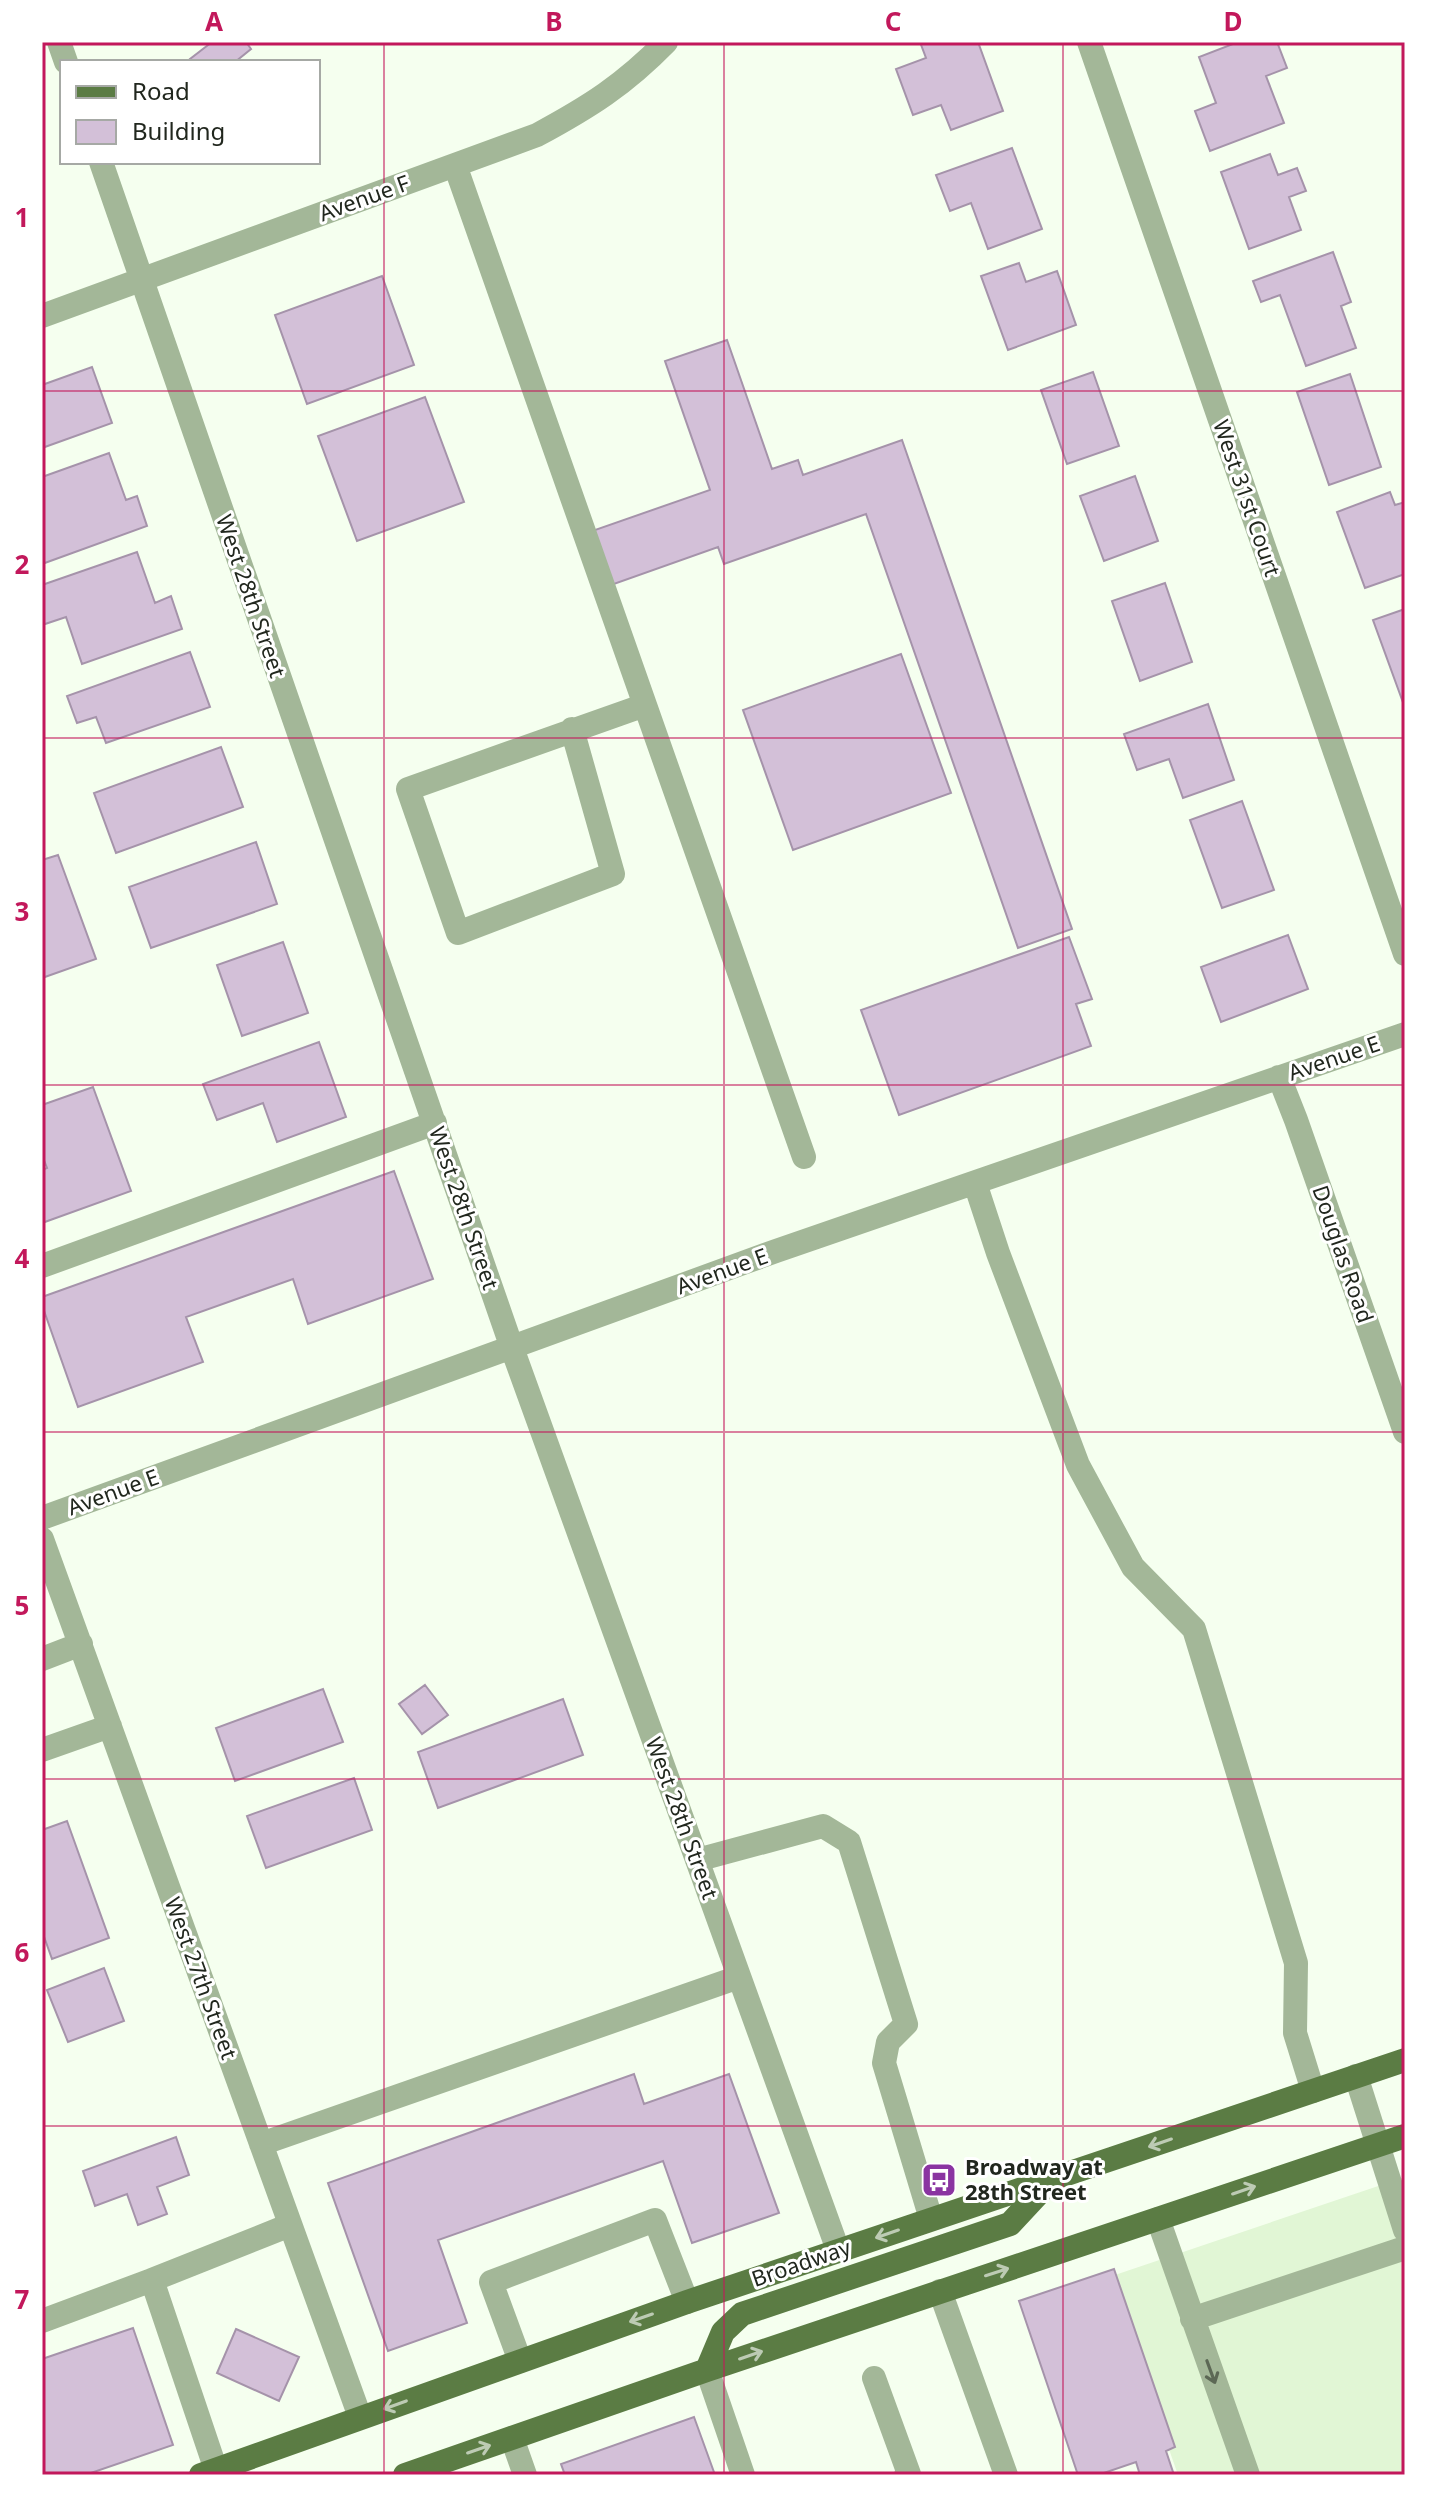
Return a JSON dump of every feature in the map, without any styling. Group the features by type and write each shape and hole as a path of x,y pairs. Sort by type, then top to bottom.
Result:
{"main road":[{"name":"Broadway","path":"209,2472 687,2302 1405,2060"},
{"path":"405,2475 940,2291 1405,2136"},
{"path":"707,2370 723,2332 742,2314 1010,2224 1052,2179"}],"street":[{"name":"Avenue F","path":"42,316 537,135 592,105 641,67 666,42"},
{"name":"West 31st Court","path":"1089,42 1405,954"},
{"name":"West 28th Street","path":"102,164 512,1348 838,2250"},
{"path":"455,165 804,1157"},
{"path":"572,729 613,874 458,933 408,789 572,729 645,705"},
{"name":"Avenue E","path":"42,1518 776,1251 1405,1034"},
{"name":"Douglas Road","path":"1279,1077 1405,1432"},
{"path":"42,1266 435,1123"},
{"path":"975,1183 998,1253 1078,1465 1133,1567 1194,1629 1296,1963 1295,2033 1313,2091"},
{"name":"West 27th Street","path":"42,1539 360,2417"},
{"path":"42,1659 81,1644"},
{"path":"42,1750 110,1726"},
{"path":"697,1860 823,1826 849,1842 906,2024 888,2042 884,2063 931,2219"},
{"path":"261,2144 739,1977"},
{"path":"1356,2076 1405,2230"},
{"path":"1158,2219 1248,2475"},
{"path":"520,2361 491,2282 655,2220 687,2302"},
{"path":"42,2321 290,2225"},
{"path":"1192,2319 1405,2248"},
{"path":"152,2280 209,2472"},
{"path":"940,2291 1006,2475"},
{"path":"707,2370 743,2475"},
{"path":"874,2378 909,2474 906,2475"},
{"path":"512,2438 525,2475"}],"shaded area":[{"path":"1405,2177 1405,2475 1178,2475 1109,2277"}],"building":[{"path":"212,42 246,42 251,49 237,60 190,59"},
{"path":"920,42 978,42 1003,111 951,130 941,105 913,115 896,69 926,58"},
{"path":"1238,42 1277,42 1287,68 1266,76 1284,123 1210,151 1195,111 1216,103 1199,57"},
{"path":"1012,148 1042,229 988,249 971,203 950,211 936,175"},
{"path":"1270,154 1278,175 1297,168 1306,191 1289,197 1301,230 1249,249 1221,172"},
{"path":"1333,252 1351,302 1341,306 1356,348 1306,366 1280,295 1261,302 1253,281"},
{"path":"1019,263 1026,282 1057,271 1076,325 1008,350 981,276"},
{"path":"382,276 414,365 307,404 275,315"},
{"path":"727,340 772,469 798,460 803,475 902,440 1072,929 1018,948 866,514 724,564 718,547 611,585 592,531 710,490 665,361"},
{"path":"92,367 112,423 42,448 42,385"},
{"path":"1093,372 1119,446 1067,464 1041,390"},
{"path":"1350,374 1381,467 1329,485 1297,392"},
{"path":"425,397 464,502 357,541 318,436"},
{"path":"109,453 126,500 137,496 147,526 42,564 42,477"},
{"path":"1135,476 1158,541 1104,561 1080,496"},
{"path":"1390,492 1395,505 1405,502 1405,574 1365,588 1337,512"},
{"path":"137,552 155,603 171,596 182,629 82,664 66,617 42,625 42,585"},
{"path":"1165,583 1192,662 1140,681 1112,601"},
{"path":"1405,609 1405,708 1373,620"},
{"path":"190,652 210,707 106,743 96,717 77,723 67,696"},
{"path":"901,654 951,793 793,850 743,710"},
{"path":"1208,704 1234,780 1183,798 1169,759 1137,770 1124,734"},
{"path":"221,747 243,807 116,853 94,793"},
{"path":"1242,801 1274,890 1222,908 1190,820"},
{"path":"256,842 277,904 151,948 129,887"},
{"path":"58,855 96,959 42,978 42,860"},
{"path":"1288,935 1308,989 1221,1022 1201,967"},
{"path":"1069,937 1092,999 1076,1004 1091,1046 899,1115 861,1010"},
{"path":"283,942 308,1013 242,1036 217,965"},
{"path":"319,1042 346,1117 277,1142 263,1103 217,1120 203,1084"},
{"path":"93,1087 131,1191 42,1223 42,1170 47,1168 42,1155 42,1105"},
{"path":"394,1171 433,1279 308,1324 293,1279 186,1317 203,1362 78,1407 42,1305 42,1297"},
{"path":"425,1685 448,1715 422,1734 399,1704"},
{"path":"323,1689 343,1742 235,1781 216,1728"},
{"path":"563,1699 583,1755 438,1808 418,1752"},
{"path":"354,1778 372,1830 266,1868 247,1816"},
{"path":"67,1821 109,1938 52,1959 42,1931 42,1830"},
{"path":"104,1968 124,2021 68,2042 47,1990"},
{"path":"634,2074 644,2104 729,2074 779,2213 692,2243 663,2161 438,2240 467,2323 388,2351 328,2183"},
{"path":"176,2137 189,2175 157,2187 167,2214 138,2225 127,2194 95,2206 83,2171"},
{"path":"1114,2269 1175,2447 1166,2451 1174,2475 1140,2475 1136,2462 1098,2475 1078,2475 1019,2301"},
{"path":"133,2328 173,2445 85,2475 42,2475 42,2359"},
{"path":"236,2329 299,2357 279,2401 217,2373"},
{"path":"694,2417 715,2475 565,2475 561,2464"}],"place":[{"name":"Broadway at 28th Street","path":"939,2180"}]}
